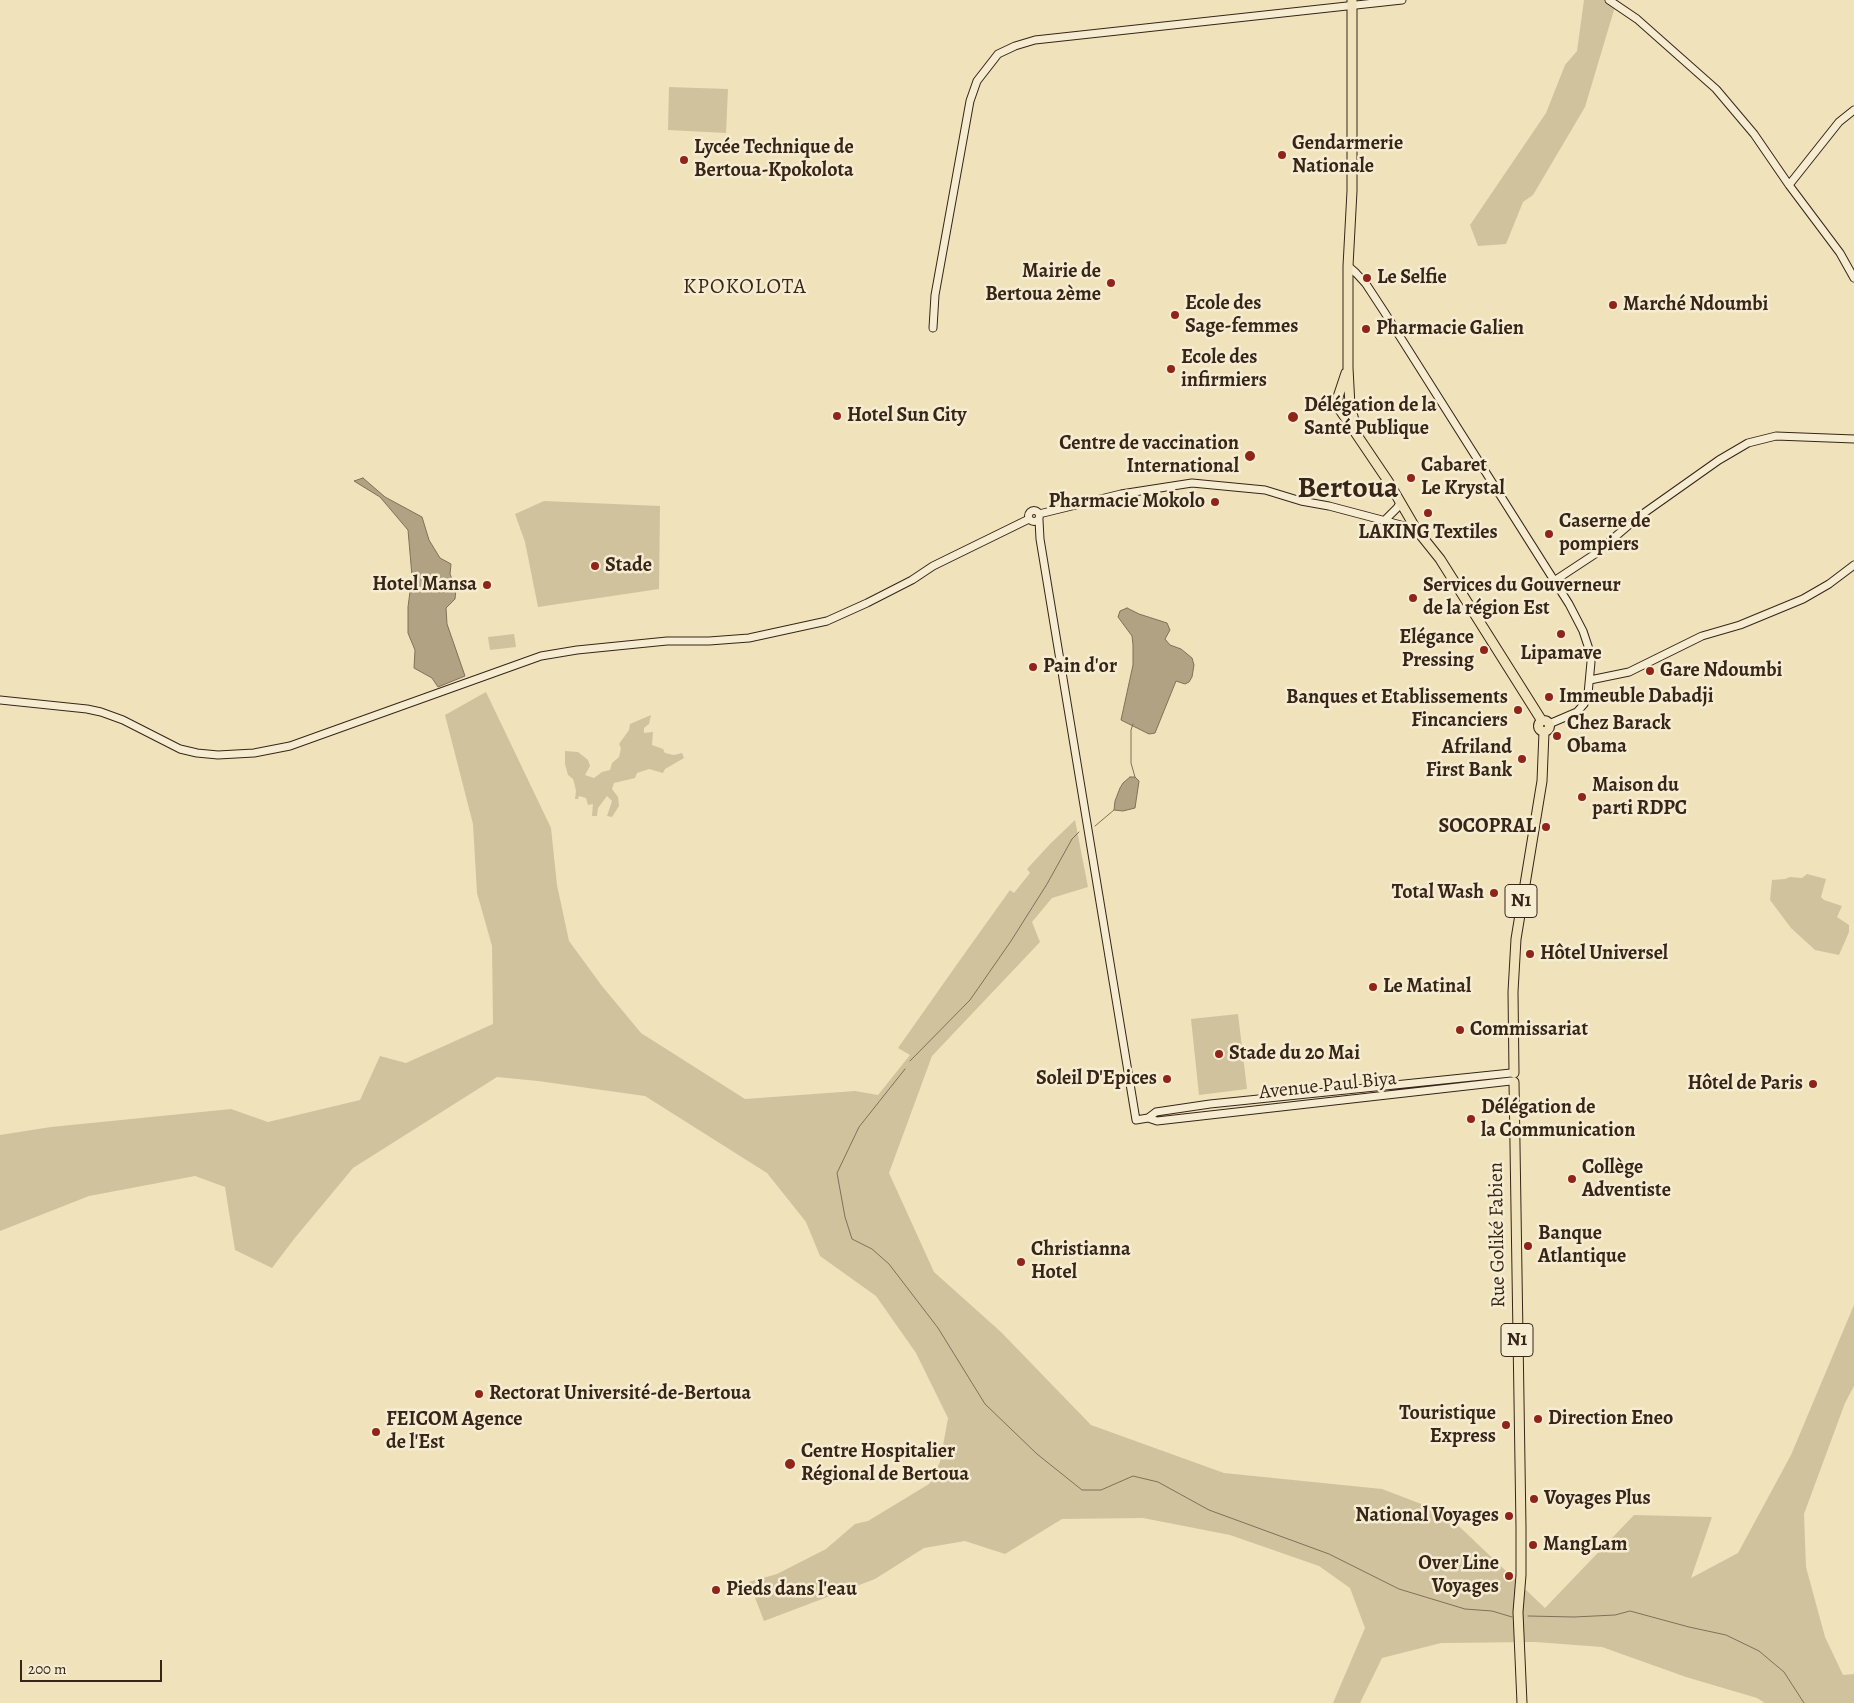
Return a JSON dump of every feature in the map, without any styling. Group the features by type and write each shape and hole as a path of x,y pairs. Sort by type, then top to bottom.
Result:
{"highway":[{"path":"1352,2 1352,191 1348,266 1348,368 1350,406 1359,438"},
{"path":"1348,368 1338,397 1338,408 1388,482 1416,529 1440,559 1545,725"},
{"name":"N1","path":"1512,1077 1516,939 1542,781 1545,725"},
{"name":"Rue Goliké Fabien","path":"1512,1077 1521,1527 1520,1598 1518,1612 1522,1703"}],"street":[{"path":"933,328 935,295 970,101 977,80 998,54 1035,40 1352,2 1402,0"},
{"path":"1609,0 1637,19 1716,89 1754,134 1789,185 1840,253 1854,278"},
{"path":"1789,185 1840,122 1854,110"},
{"path":"1348,266 1366,284 1385,313 1554,581 1582,631 1589,649 1590,680 1588,694 1581,708 1567,718 1545,725"},
{"path":"1554,581 1595,554 1637,518 1676,490 1719,460 1748,443 1776,436 1854,439"},
{"path":"0,700 101,712 123,720 180,749 197,753 218,755 254,753 290,746 541,656 577,650 667,641 709,641 750,638 828,621 912,580 934,566 1035,519 1121,494 1192,483 1265,490 1301,501 1416,529"},
{"path":"1385,520 1397,508 1400,503 1398,500"},
{"path":"1035,519 1040,538 1136,1120 1148,1118 1156,1112 1210,1104 1512,1077"},
{"path":"1590,680 1638,669 1681,645 1702,636 1740,625 1803,599 1829,584 1854,565"}],"shaded area":[{"path":"1584,0 1617,0 1585,107 1533,195 1523,202 1506,244 1478,246 1470,225 1546,113 1565,65 1577,51"},
{"path":"669,87 728,89 726,133 668,130"},
{"path":"363,478 385,497 422,517 429,540 440,558 451,564 450,574 456,589 455,599 446,608 447,624 465,676 438,687 432,678 414,668 415,650 408,633 408,607 412,576 408,530 380,497 354,481"},
{"name":"Stade","path":"544,501 660,506 659,589 538,607 525,542 515,514"},
{"path":"1127,608 1167,623 1170,630 1165,639 1170,645 1181,649 1192,658 1194,665 1189,682 1185,684 1176,681 1155,733 1149,734 1121,720 1133,665 1132,636 1118,617 1120,611"},
{"path":"514,634 516,647 490,650 488,637"},
{"path":"486,692 551,828 557,885 569,941 602,986 641,1033 745,1099 855,1091 878,1095 910,1055 898,1048 1010,890 1014,893 1030,873 1027,869 1075,820 1088,887 1052,898 1032,922 1040,942 932,1056 889,1173 934,1272 1001,1332 1091,1425 1224,1473 1382,1489 1445,1513 1545,1608 1634,1515 1712,1517 1691,1578 1738,1553 1791,1455 1854,1305 1854,1386 1845,1403 1804,1514 1806,1567 1825,1637 1843,1675 1854,1674 1854,1703 1765,1703 1757,1698 1686,1677 1602,1647 1535,1642 1441,1643 1382,1658 1360,1703 1333,1703 1365,1628 1350,1588 1319,1566 1230,1535 1143,1518 1062,1519 1005,1554 965,1541 924,1548 875,1579 764,1621 749,1582 777,1574 826,1549 855,1524 868,1521 929,1484 940,1462 948,1418 916,1353 876,1296 820,1256 806,1222 767,1173 645,1096 497,1077 353,1168 272,1268 235,1250 225,1187 195,1176 89,1196 0,1231 0,1135 51,1127 231,1109 268,1122 360,1100 380,1056 406,1063 493,1024 492,946 477,893 473,824 445,715"},
{"path":"651,715 649,724 644,728 644,733 653,732 652,745 663,749 665,753 674,755 682,753 684,758 665,769 663,773 649,769 637,773 635,778 614,783 612,789 618,797 619,806 612,817 607,816 612,801 607,796 598,808 597,816 592,816 593,804 588,805 586,798 579,796 578,799 575,799 576,791 573,779 568,775 565,764 565,751 578,752 588,760 590,766 585,775 594,778 602,772 610,770 612,763 619,757 621,748 619,744 629,730 630,724"},
{"path":"1130,777 1135,777 1139,781 1135,808 1123,811 1114,810 1120,788"},
{"path":"1807,874 1826,879 1821,897 1824,900 1842,906 1837,917 1849,925 1849,932 1839,955 1815,950 1791,928 1770,900 1772,880 1790,877 1802,878"},
{"name":"Stade du 20 Mai","path":"1238,1014 1247,1089 1199,1095 1191,1019"}],"waterway":[{"path":"1133,724 1131,730 1131,763 1135,777"},
{"path":"1095,826 1114,810"},
{"path":"910,1061 970,1000 1011,941 1047,884 1072,839 1079,832"},
{"path":"905,1069 859,1127 837,1173 845,1217 852,1239 872,1249 889,1264 938,1328 985,1404 1037,1454 1082,1490 1101,1490 1133,1476 1158,1482 1209,1510 1329,1554 1399,1589 1465,1609 1492,1611 1512,1617"},
{"path":"1528,1616 1574,1617 1615,1615 1630,1611 1726,1635 1759,1651 1784,1672 1804,1703"}],"place":[{"name":"Gendarmerie Nationale","path":"1282,155"},
{"name":"Lycée Technique de Bertoua-Kpokolota","path":"684,160"},
{"name":"Le Selfie","path":"1367,278"},
{"name":"Mairie de Bertoua 2ème","path":"1111,283"},
{"name":"Marché Ndoumbi","path":"1613,305"},
{"name":"Ecole des Sage-femmes","path":"1175,315"},
{"name":"Pharmacie Galien","path":"1366,329"},
{"name":"Ecole des infirmiers","path":"1171,369"},
{"name":"Hotel Sun City","path":"837,416"},
{"name":"Délégation de la Santé Publique","path":"1293,417"},
{"name":"Centre de vaccination International","path":"1250,456"},
{"name":"Cabaret Le Krystal","path":"1411,478"},
{"name":"Pharmacie Mokolo","path":"1215,502"},
{"name":"LAKING Textiles","path":"1428,513"},
{"name":"Caserne de pompiers","path":"1549,534"},
{"name":"Stade","path":"595,566"},
{"name":"Hotel Mansa","path":"487,585"},
{"name":"Services du Gouverneur de la région Est","path":"1413,598"},
{"name":"Lipamave","path":"1561,634"},
{"name":"Elégance Pressing","path":"1484,650"},
{"name":"Pain d'or","path":"1033,667"},
{"name":"Gare Ndoumbi","path":"1650,671"},
{"name":"Immeuble Dabadji","path":"1549,697"},
{"name":"Banques et Etablissements Fincanciers","path":"1518,710"},
{"name":"Chez Barack Obama","path":"1557,736"},
{"name":"Afriland First Bank","path":"1522,759"},
{"name":"Maison du parti RDPC","path":"1582,797"},
{"name":"SOCOPRAL","path":"1546,827"},
{"name":"Total Wash","path":"1494,893"},
{"name":"Hôtel Universel","path":"1530,954"},
{"name":"Le Matinal","path":"1373,987"},
{"name":"Commissariat","path":"1460,1030"},
{"name":"Stade du 20 Mai","path":"1219,1054"},
{"name":"Soleil D'Epices","path":"1167,1079"},
{"name":"Hôtel de Paris","path":"1813,1084"},
{"name":"Délégation de la Communication","path":"1471,1119"},
{"name":"Collège Adventiste","path":"1572,1179"},
{"name":"Banque Atlantique","path":"1528,1246"},
{"name":"Christianna Hotel","path":"1021,1262"},
{"name":"Rectorat Université-de-Bertoua","path":"479,1394"},
{"name":"Direction Eneo","path":"1538,1419"},
{"name":"Touristique Express","path":"1506,1425"},
{"name":"FEICOM Agence de l'Est","path":"376,1432"},
{"name":"Centre Hospitalier Régional de Bertoua","path":"790,1464"},
{"name":"Voyages Plus","path":"1534,1499"},
{"name":"National Voyages","path":"1509,1516"},
{"name":"MangLam","path":"1533,1545"},
{"name":"Over Line Voyages","path":"1509,1576"},
{"name":"Pieds dans l'eau","path":"716,1590"}],"district":[{"name":"KPOKOLOTA","path":"745,288"},
{"name":"Bertoua","path":"1348,490"}]}
